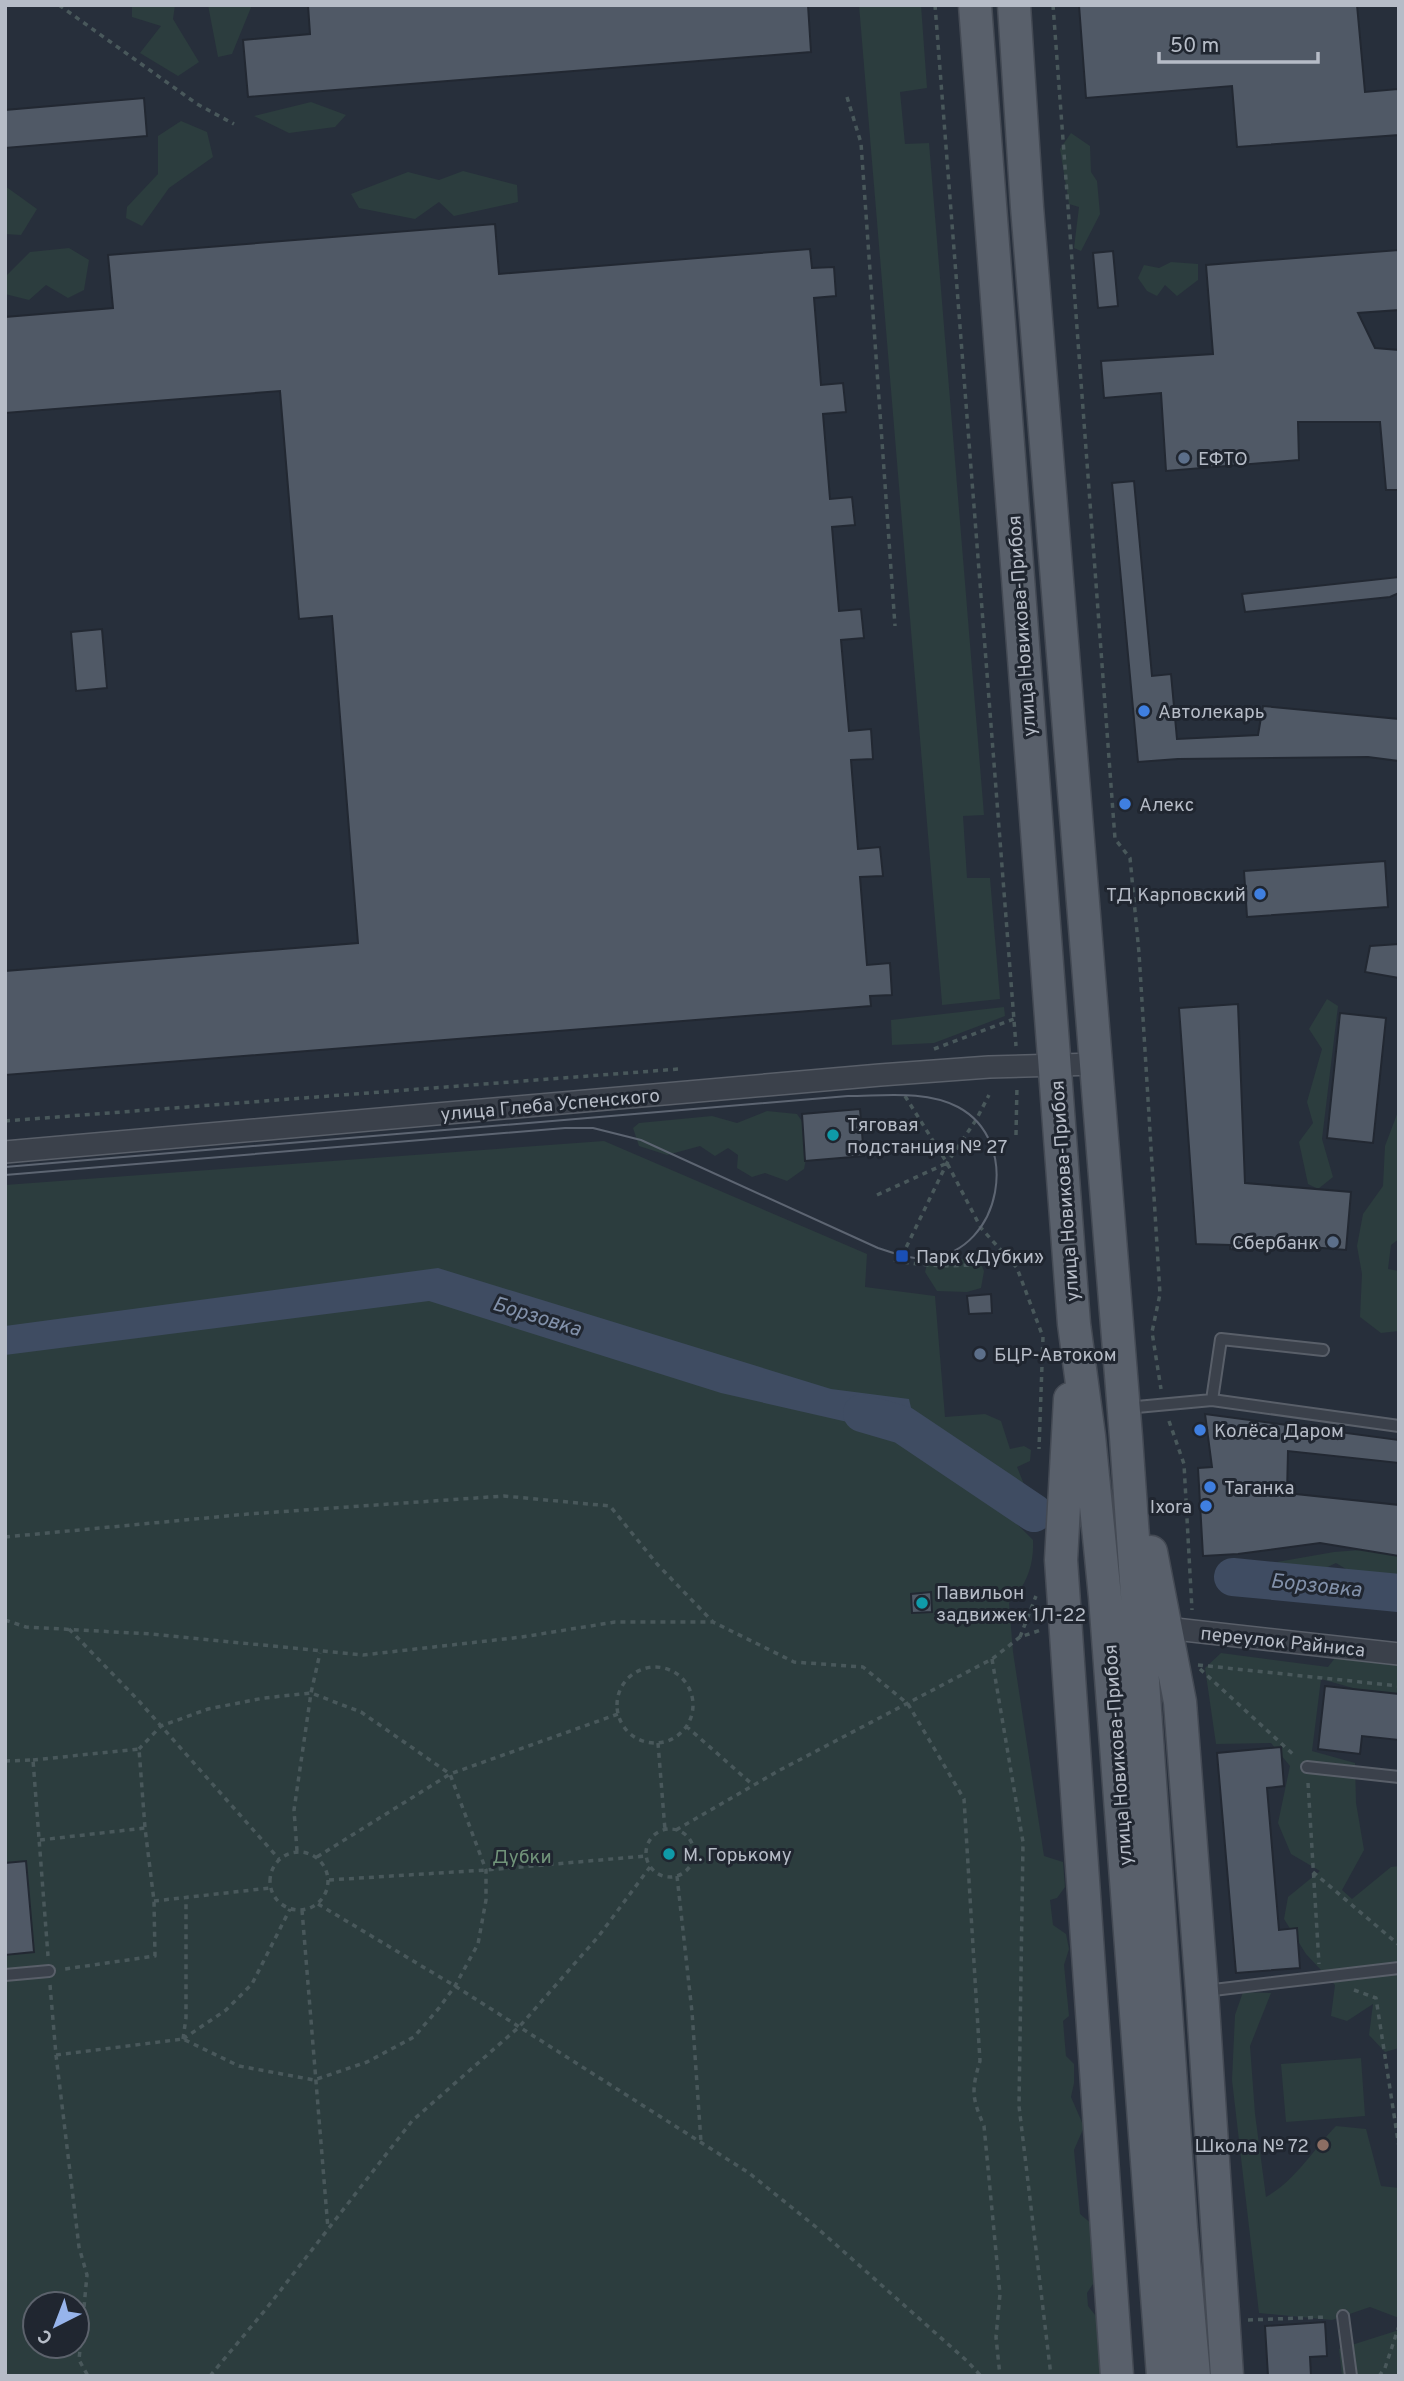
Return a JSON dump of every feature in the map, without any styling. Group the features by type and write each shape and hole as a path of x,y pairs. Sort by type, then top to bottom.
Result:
{"main road":[{"name":"улица Новикова-Прибоя","path":"975,5 1074,1325 1089,1436 1105,1597 1163,2376"},
{"name":"улица Новикова-Прибоя","path":"1014,5 1027,207 1105,1150 1181,2228 1194,2376"},
{"path":"1074,1325 1061,1560 1117,2376"},
{"path":"1125,1423 1180,1630 1180,1702 1227,2376"}],"street":[{"name":"улица Глеба Успенского","path":"5,1152 880,1074 1096,1064"},
{"name":"переулок Райниса","path":"1180,1630 1399,1654"}],"lane":[{"path":"1212,1400 1221,1339 1323,1350"},
{"path":"1125,1423 1163,1404 1212,1400 1399,1426"},
{"path":"1307,1767 1399,1777"},
{"path":"1202,1991 1399,1968"},
{"path":"5,1975 49,1971"},
{"path":"1343,2316 1351,2376"}],"path":[{"path":"59,5 197,104 234,124"},
{"path":"926,1052 1014,1019 935,5"},
{"path":"1053,5 1115,839 1130,858 1139,953 1160,1294 1152,1332 1163,1404 1184,1464 1180,1630 1196,1665 1197,1678"},
{"path":"847,97 861,143 895,626"},
{"path":"5,1121 684,1069"},
{"path":"902,1256 947,1163 989,1095"},
{"path":"877,1195 947,1163"},
{"path":"894,1261 919,1265 987,1264 1009,1258"},
{"path":"5,1537 248,1514 504,1496 610,1506 657,1564 713,1622 794,1662 863,1667 908,1704 964,1799 979,2061 972,2088 976,2109 984,2126 1000,2294 996,2337 1000,2376"},
{"path":"1020,1637 1038,1592"},
{"path":"5,1620 26,1626 177,1636 363,1655 522,1637 615,1622 713,1622"},
{"path":"69,1629 161,1726 279,1859"},
{"path":"676,1830 689,1839 694,1853 689,1867 677,1876 662,1876 650,1867 646,1856 649,1841 654,1835 665,1830 676,1830 753,1785 992,1659 1020,1637 1047,1629"},
{"path":"297,1851 294,1810 311,1693 320,1652"},
{"path":"992,1659 1023,1842 1019,2106 1051,2376"},
{"path":"1196,1665 1399,1686"},
{"path":"1196,1665 1307,1767 1320,1977 1376,1998 1399,2147"},
{"path":"657,1666 680,1676 688,1685 692,1696 693,1709 686,1727 674,1738 658,1743 638,1740 627,1732 618,1714 617,1695 623,1683 644,1668 657,1666"},
{"path":"5,1761 138,1749 161,1726 208,1709 264,1698 311,1693 361,1712 450,1774 486,1870 486,1900 478,1944 455,1986 414,2037 368,2062 314,2080 239,2066 183,2039"},
{"path":"317,1857 450,1774 618,1714"},
{"path":"686,1727 753,1785"},
{"path":"658,1743 665,1830"},
{"path":"49,1971 155,1956 154,1901 138,1749"},
{"path":"33,1760 56,2055 79,2247 87,2275 79,2360 88,2376"},
{"path":"39,1840 145,1828"},
{"path":"297,1851 317,1857 323,1863 329,1880 328,1889 318,1904 302,1910 290,1909 279,1902 270,1888 271,1872 279,1859 297,1851"},
{"path":"329,1880 646,1856"},
{"path":"210,2376 266,2309 412,2121 519,2027 598,1937 650,1867"},
{"path":"1313,1872 1399,1945"},
{"path":"677,1876 692,2012 701,2143"},
{"path":"154,1901 270,1888"},
{"path":"183,2039 186,2018 186,1898"},
{"path":"318,1904 455,1986 749,2174 816,2227 981,2376"},
{"path":"56,2055 183,2039 226,2010 252,1984 290,1909"},
{"path":"302,1910 328,2229"},
{"path":"1247,2320 1343,2316"},
{"path":"1379,2376 1385,2368 1399,2326"}],"green space":[{"path":"132,5 175,5 173,19 199,62 178,76 140,53 161,26 132,17"},
{"path":"208,5 252,5 232,54 218,57"},
{"path":"859,5 921,5 927,88 900,92 905,144 929,143 984,815 963,816 967,878 990,878 1000,999 942,1005"},
{"path":"311,102 346,115 335,127 289,133 254,116"},
{"path":"181,121 207,132 213,157 169,188 142,226 126,218 127,207 158,174 158,136"},
{"path":"1071,133 1090,146 1091,172 1097,181 1100,214 1081,251 1074,248 1079,207 1069,204 1060,149"},
{"path":"463,171 517,185 518,202 454,216 439,202 415,219 359,208 351,194 408,172 439,180"},
{"path":"5,186 37,209 21,235 5,234"},
{"path":"69,248 89,260 84,290 68,298 46,285 29,300 5,294 5,277 30,252"},
{"path":"1171,262 1198,264 1198,280 1177,296 1165,285 1157,296 1147,291 1138,278 1144,265 1159,268"},
{"path":"1327,999 1338,1006 1322,1139 1333,1177 1318,1189 1308,1184 1299,1142 1313,1123 1307,1102 1322,1049 1309,1029"},
{"path":"1004,1007 1005,1016 934,1043 892,1045 891,1020"},
{"path":"1399,1109 1399,1239 1391,1245 1388,1269 1399,1271 1399,1331 1381,1333 1360,1317 1362,1274 1357,1246 1363,1214 1383,1186 1385,1146"},
{"path":"767,1111 797,1114 811,1134 804,1169 787,1181 765,1173 752,1177 737,1168 738,1155 728,1148 715,1156 700,1146 667,1155 639,1146 633,1128 639,1123 712,1116 737,1123"},
{"name":"Дубки","path":"604,1141 867,1254 865,1287 935,1296 945,1417 985,1414 1001,1421 1010,1449 1024,1446 1031,1450 1030,1461 1017,1467 1030,1499 1029,1507 1019,1511 1014,1521 1033,1540 1032,1558 1025,1582 1009,1603 1013,1652 1044,1856 1063,1862 1065,1887 1057,1898 1050,1900 1053,1925 1066,1934 1069,1949 1064,1965 1069,2016 1063,2021 1066,2056 1074,2064 1071,2097 1084,2127 1074,2150 1080,2214 1093,2225 1097,2278 1087,2293 1088,2306 1099,2320 1106,2376 5,2376 5,1185"},
{"path":"968,1258 980,1261 984,1271 981,1288 967,1292 937,1291 925,1272 927,1264"},
{"path":"1399,1547 1399,1575 1351,1572 1336,1563 1275,1592 1240,1590 1248,1567 1334,1552"},
{"path":"1349,1640 1399,1648 1399,1701 1321,1679 1312,1751 1355,1763 1356,1803 1364,1850 1342,1890 1352,1899 1391,1867 1399,1866 1399,2048 1385,2052 1369,2035 1373,2004 1347,2021 1331,2016 1335,1985 1306,1954 1284,1919 1288,1897 1320,1871 1291,1854 1278,1823 1290,1766 1271,1743 1216,1744 1205,1668 1221,1653 1328,1667"},
{"path":"1243,1992 1271,1993 1250,2046 1255,2114 1266,2197 1295,2174 1336,2126 1366,2129 1381,2186 1399,2188 1399,2318 1370,2307 1332,2320 1259,2313 1232,2080 1235,2015"},
{"path":"1361,2058 1365,2116 1286,2122 1281,2064"},
{"path":"1399,2330 1399,2376 1342,2376 1339,2349"}],"water":[{"path":"438,1268 831,1389 909,1399 915,1425 909,1436 721,1393 429,1301 5,1355 5,1326"}],"building":[{"path":"308,5 808,5 811,52 248,97 243,40 310,34"},
{"path":"1079,5 1357,5 1365,92 1398,89 1399,135 1237,147 1232,86 1086,98"},
{"path":"144,98 147,136 5,148 5,110"},
{"path":"495,224 499,274 810,249 812,268 834,267 836,296 814,298 821,385 843,383 846,412 823,414 830,499 852,497 855,525 832,527 839,611 861,609 864,638 841,640 849,731 871,729 873,759 851,760 858,849 880,847 883,876 860,877 867,965 890,963 892,995 870,996 871,1006 5,1075 5,971 358,943 332,616 299,619 280,391 5,413 5,317 113,308 108,255"},
{"path":"1399,250 1399,310 1358,313 1375,348 1399,350 1399,490 1386,490 1380,422 1298,422 1299,460 1166,471 1161,393 1104,398 1101,361 1213,354 1206,265"},
{"path":"1113,251 1118,306 1098,308 1093,253"},
{"path":"1134,481 1152,676 1171,674 1177,739 1258,735 1263,706 1399,719 1399,761 1368,757 1178,759 1138,762 1112,483"},
{"path":"1399,577 1399,593 1390,597 1245,612 1242,594"},
{"path":"102,629 107,688 76,691 71,632"},
{"path":"1385,861 1388,907 1247,917 1244,871"},
{"path":"1399,944 1399,978 1365,972 1370,946"},
{"path":"1238,1004 1245,1183 1351,1192 1346,1250 1253,1242 1252,1251 1230,1249 1230,1245 1196,1244 1179,1008"},
{"path":"1340,1013 1386,1018 1373,1143 1327,1138"},
{"name":"Тяговая подстанция № 27","path":"860,1109 864,1156 805,1161 802,1114"},
{"path":"991,1294 992,1313 969,1314 967,1296"},
{"path":"1205,1414 1399,1440 1399,1463 1288,1451 1287,1493 1399,1505 1399,1556 1320,1543 1203,1556 1198,1468 1212,1467"},
{"name":"Павильон задвижек 1Л-22","path":"931,1592 932,1612 912,1613 911,1594"},
{"path":"1325,1686 1399,1694 1399,1740 1362,1736 1360,1754 1318,1749"},
{"path":"1281,1747 1284,1786 1267,1788 1279,1930 1297,1928 1300,1968 1236,1973 1217,1753"},
{"path":"26,1861 34,1952 5,1955 5,1863"},
{"path":"1325,2322 1327,2356 1310,2357 1311,2376 1268,2376 1265,2326"}],"waterway":[{"name":"Борзовка","path":"862,1413 903,1425 1034,1513"},
{"name":"Борзовка","path":"1233,1577 1399,1593"}],"tram line":[{"path":"5,1167 848,1096 890,1095 932,1098 958,1107 978,1123 991,1144 996,1168 995,1192 987,1216 974,1236 954,1251 930,1258 904,1256 878,1248 641,1140 593,1128 565,1128 5,1175"}],"place":[{"name":"ЕФТО","path":"1184,458"},
{"name":"Автолекарь","path":"1144,711"},
{"name":"Алекс","path":"1125,804"},
{"name":"ТД Карповский","path":"1260,894"},
{"name":"Тяговая подстанция № 27","path":"833,1135"},
{"name":"Сбербанк","path":"1333,1242"},
{"name":"Парк «Дубки»","path":"902,1256"},
{"name":"БЦР-Автоком","path":"980,1354"},
{"name":"Колёса Даром","path":"1200,1430"},
{"name":"Таганка","path":"1210,1487"},
{"name":"Ixora","path":"1206,1506"},
{"name":"Павильон задвижек 1Л-22","path":"922,1603"},
{"name":"М. Горькому","path":"669,1854"},
{"name":"Школа № 72","path":"1323,2145"}]}
